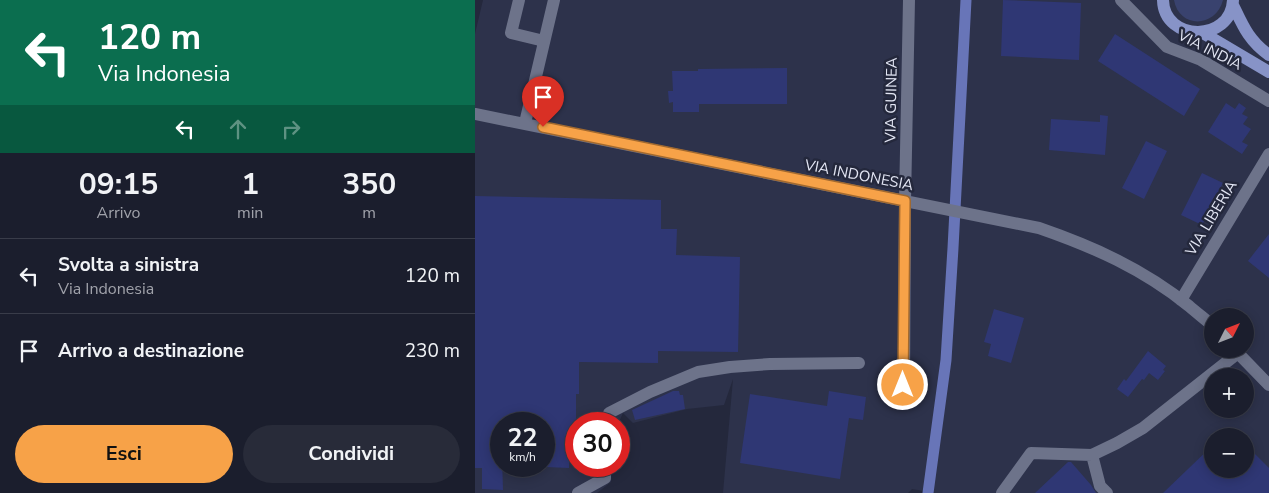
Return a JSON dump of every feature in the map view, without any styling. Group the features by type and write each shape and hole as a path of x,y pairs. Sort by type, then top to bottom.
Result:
{"main road":[{"path":"1162,1 1168,17 1179,27 1191,32 1203,33 1217,28 1227,18 1233,2"},
{"path":"1233,2 1245,29 1256,46 1269,55"},
{"path":"1203,33 1269,72"}],"street":[{"path":"519,0 511,33 544,41"},
{"path":"525,123 554,0"},
{"name":"VIA GUINEA","path":"903,385 909,0"},
{"name":"VIA INDIA","path":"1121,0 1167,47 1201,60 1269,101"},
{"name":"VIA INDONESIA","path":"475,114 1039,228 1107,254 1155,282 1204,319"},
{"name":"VIA LIBERIA","path":"1181,300 1269,154"},
{"path":"1002,493 1031,453 1093,455 1143,428 1228,358"},
{"path":"1243,358 1269,384"},
{"path":"611,412 650,392 697,372 770,364 859,363"},
{"path":"1093,455 1100,486 1107,493"},
{"path":"577,493 605,477"}],"shaded area":[{"path":"483,0 1269,0 1269,493 936,493 912,489 908,493 723,493 733,379 724,405 687,409 633,423 630,420 630,412 565,412 565,477 611,477 611,482 597,493 475,493 475,34"},
{"path":"1174,0 1223,0 1213,16 1206,20 1198,21 1190,20 1183,16 1177,9"}],"building":[{"path":"1003,0 1081,3 1079,60 1001,56"},
{"path":"1115,34 1200,89 1184,116 1098,61"},
{"path":"787,68 787,104 699,104 699,112 673,112 673,102 669,103 668,91 673,91 672,71"},
{"path":"1226,103 1235,109 1239,103 1246,108 1242,114 1248,117 1243,124 1251,129 1242,142 1248,145 1242,154 1208,132"},
{"path":"1100,115 1108,116 1105,155 1049,150 1051,119 1100,122"},
{"path":"1146,141 1167,151 1144,199 1122,188"},
{"path":"1202,173 1223,183 1202,225 1181,215"},
{"path":"475,196 661,200 661,229 677,229 676,255 740,257 738,352 658,351 658,363 579,362 579,394 576,394 576,412 565,412 565,468 555,467 555,412 490,412 490,477 503,477 503,490 482,489 482,468 475,468"},
{"path":"1269,234 1269,278 1248,261"},
{"path":"994,309 1024,318 1011,363 988,356 991,344 984,342"},
{"path":"1148,351 1166,366 1163,370 1165,371 1158,380 1149,373 1128,397 1117,389 1124,379 1126,381"},
{"path":"673,391 679,391 680,395 683,395 685,409 635,420 632,410"},
{"path":"829,391 866,397 863,420 849,418 840,479 740,463 750,394 827,406"},
{"path":"1254,453 1269,468 1269,493 1163,493 1204,454 1204,478 1254,478"},
{"path":"1068,462 1071,462 1096,493 1035,493"}],"waterway":[{"path":"928,493 946,360 966,0"}],"route":[{"path":"543,127 905,201 903,385"}]}
